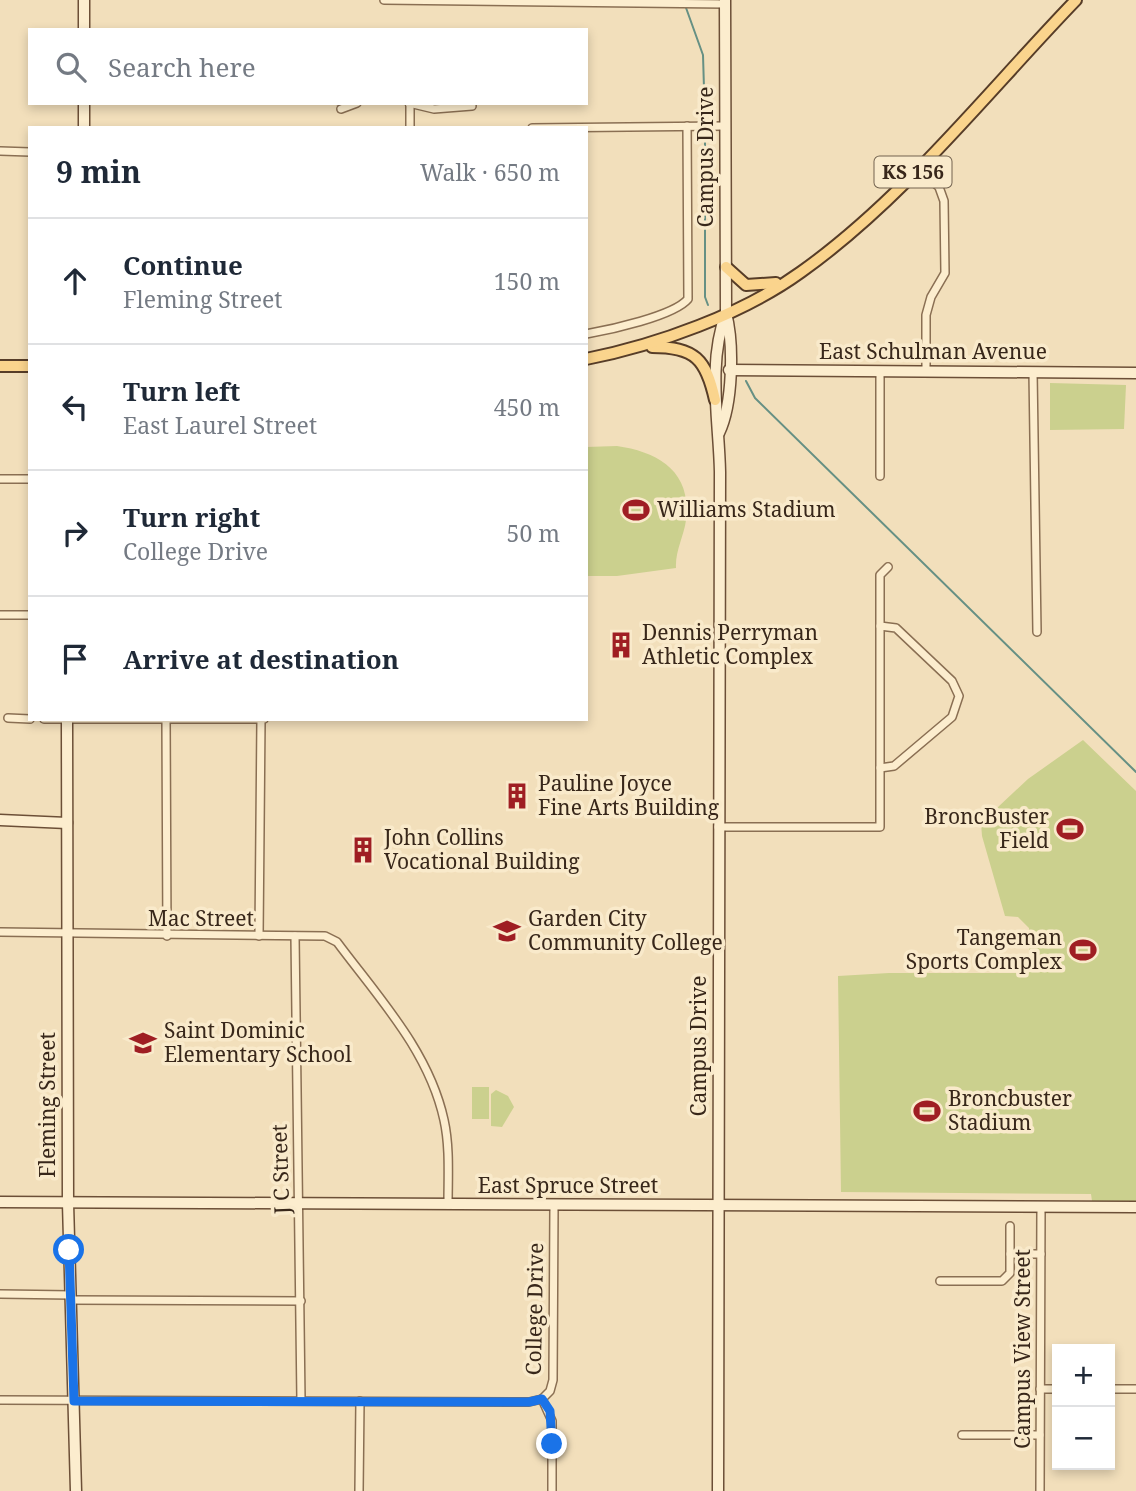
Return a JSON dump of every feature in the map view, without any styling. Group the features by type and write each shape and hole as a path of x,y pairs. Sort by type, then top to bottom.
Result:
{"main road":[{"name":"KS 156","path":"588,359 639,347 726,313 785,282 857,227 917,168 1076,0"},
{"path":"726,267 746,285 785,282"},
{"path":"639,347 678,347 697,357 706,368 715,400"},
{"path":"0,366 28,366"}],"street":[{"path":"84,0 84,28"},
{"path":"384,0 678,4 725,2"},
{"name":"Campus Drive","path":"719,433 726,418 732,334 726,313 720,126 725,2"},
{"path":"84,105 84,126"},
{"path":"341,109 351,105"},
{"path":"410,105 410,126"},
{"path":"418,105 434,109 472,106"},
{"path":"588,333 662,313 684,304 688,299 687,126"},
{"path":"588,127 720,126"},
{"path":"0,151 28,152"},
{"path":"917,168 939,187 944,201 945,273 930,297 926,315 926,371"},
{"name":"Campus Drive","path":"718,1491 719,433 715,418 715,400 718,333 726,313"},
{"name":"East Schulman Avenue","path":"729,370 1136,373"},
{"path":"880,371 880,476"},
{"path":"1033,372 1037,632"},
{"path":"0,479 28,480"},
{"path":"718,827 880,827 880,575 888,567"},
{"path":"0,615 28,615"},
{"path":"880,626 896,628 952,681 959,695 952,718 894,766 880,768"},
{"path":"8,718 28,719"},
{"name":"Fleming Street","path":"67,721 68,1203 76,1491"},
{"path":"166,721 167,936"},
{"path":"259,936 262,721"},
{"path":"0,820 67,823"},
{"name":"Mac Street","path":"0,932 325,936 337,942 418,1054 437,1093 447,1136 448,1205"},
{"name":"J C Street","path":"295,936 298,1187 301,1204 301,1401"},
{"name":"East Spruce Street","path":"0,1202 1136,1207"},
{"name":"College Drive","path":"552,1491 552,1421 542,1399 550,1391 553,1380 554,1206"},
{"name":"Campus View Street","path":"1040,1491 1041,1207"},
{"path":"940,1281 1002,1281 1010,1273 1010,1226"},
{"path":"1010,1254 1041,1254"},
{"path":"0,1294 301,1301"},
{"path":"1040,1389 1052,1389"},
{"path":"1115,1389 1136,1389"},
{"path":"0,1400 529,1402 542,1399"},
{"path":"359,1491 360,1401"},
{"path":"962,1435 1040,1435"}],"green space":[{"path":"1050,383 1126,385 1124,429 1050,430"},
{"name":"Williams Stadium","path":"617,446 646,453 669,467 678,477 684,489 686,520 676,568 617,576 588,576 588,447"},
{"name":"Tangeman Sports Complex","path":"1083,740 1136,791 1136,1201 1092,1201 1091,1194 841,1192 838,976 889,973 1029,973 1029,928 1018,917 1005,916 982,836 981,823 1028,779"},
{"path":"472,1087 489,1087 489,1119 472,1119"},
{"path":"496,1090 508,1096 514,1107 502,1127 491,1126 491,1094"}],"waterway":[{"path":"685,5 703,55 705,122"},
{"path":"705,128 705,297 708,305"},
{"path":"746,381 755,398 1136,772"}],"place":[{"name":"Williams Stadium","path":"636,510"},
{"name":"Dennis Perryman Athletic Complex","path":"621,645"},
{"name":"Pauline Joyce Fine Arts Building","path":"517,796"},
{"name":"BroncBuster Field","path":"1070,829"},
{"name":"John Collins Vocational Building","path":"363,850"},
{"name":"Garden City Community College","path":"507,931"},
{"name":"Tangeman Sports Complex","path":"1083,950"},
{"name":"Saint Dominic Elementary School","path":"143,1043"},
{"name":"Broncbuster Stadium","path":"927,1111"}],"route":[{"path":"69,1250 74,1401 529,1402 542,1399 550,1411 552,1444"}]}
